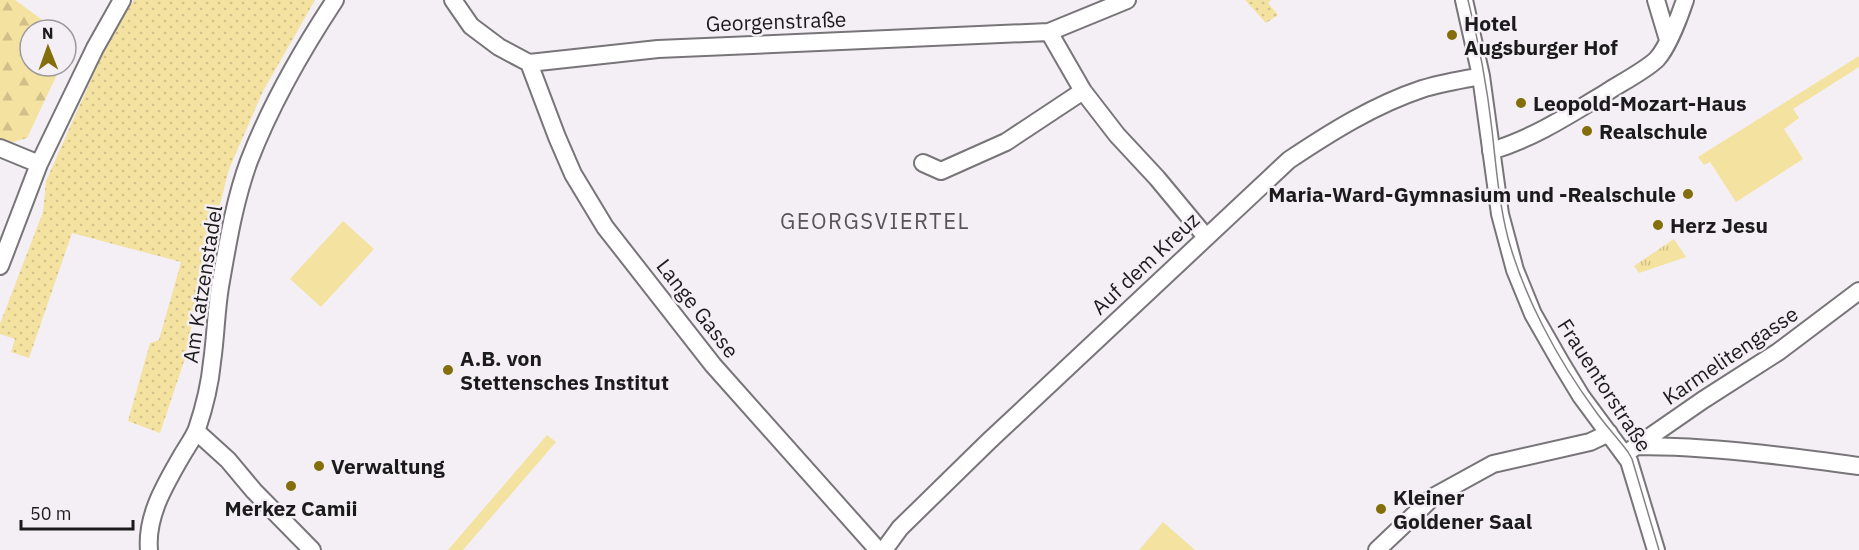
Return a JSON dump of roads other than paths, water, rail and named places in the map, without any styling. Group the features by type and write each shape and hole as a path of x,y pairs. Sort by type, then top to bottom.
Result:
{"street":[{"path":"0,266 39,164 94,48 122,0"},
{"name":"Am Katzenstadel","path":"149,550 151,521 159,500 167,481 196,431 212,365 220,284 231,228 249,161 278,98 311,36 335,0"},
{"path":"453,0 471,26 499,47 529,63"},
{"name":"Georgenstraße","path":"529,63 658,49 1049,32 1127,0"},
{"name":"Frauentorstraße","path":"1464,0 1481,76 1497,200 1505,237 1523,291 1533,314 1581,396 1608,433 1630,450 1635,477 1656,550"},
{"path":"1656,1 1668,40"},
{"path":"1491,151 1554,125 1658,58 1684,3"},
{"path":"1049,32 1083,92 1117,135 1157,178 1206,237"},
{"name":"Lange Gasse","path":"529,63 573,174 605,227 713,365 878,550"},
{"name":"Auf dem Kreuz","path":"884,550 900,528 984,445 1285,163 1321,138 1380,105 1433,86 1481,76"},
{"path":"923,163 941,171 1016,136 1083,92"},
{"path":"0,148 39,164"},
{"name":"Karmelitengasse","path":"1630,450 1778,352 1859,291"},
{"path":"196,431 228,460 267,505 312,550"},
{"path":"1377,550 1433,496 1479,470 1493,464 1590,442 1608,433"},
{"path":"1630,450 1665,446 1787,456 1859,466"}],"tram line":[{"path":"1468,0 1485,81 1502,211 1515,260 1523,283 1555,349 1581,390 1632,459 1659,550"}],"place":[{"name":"Hotel Augsburger Hof","path":"1452,35"},
{"name":"Leopold-Mozart-Haus","path":"1521,103"},
{"name":"Realschule","path":"1587,131"},
{"name":"Maria-Ward-Gymnasium und -Realschule","path":"1688,194"},
{"name":"Herz Jesu","path":"1658,225"},
{"name":"A.B. von Stettensches Institut","path":"448,370"},
{"name":"Verwaltung","path":"319,466"},
{"name":"Merkez Camii","path":"291,486"},
{"name":"Kleiner Goldener Saal","path":"1381,509"}],"district":[{"name":"GEORGSVIERTEL","path":"875,220"}]}
